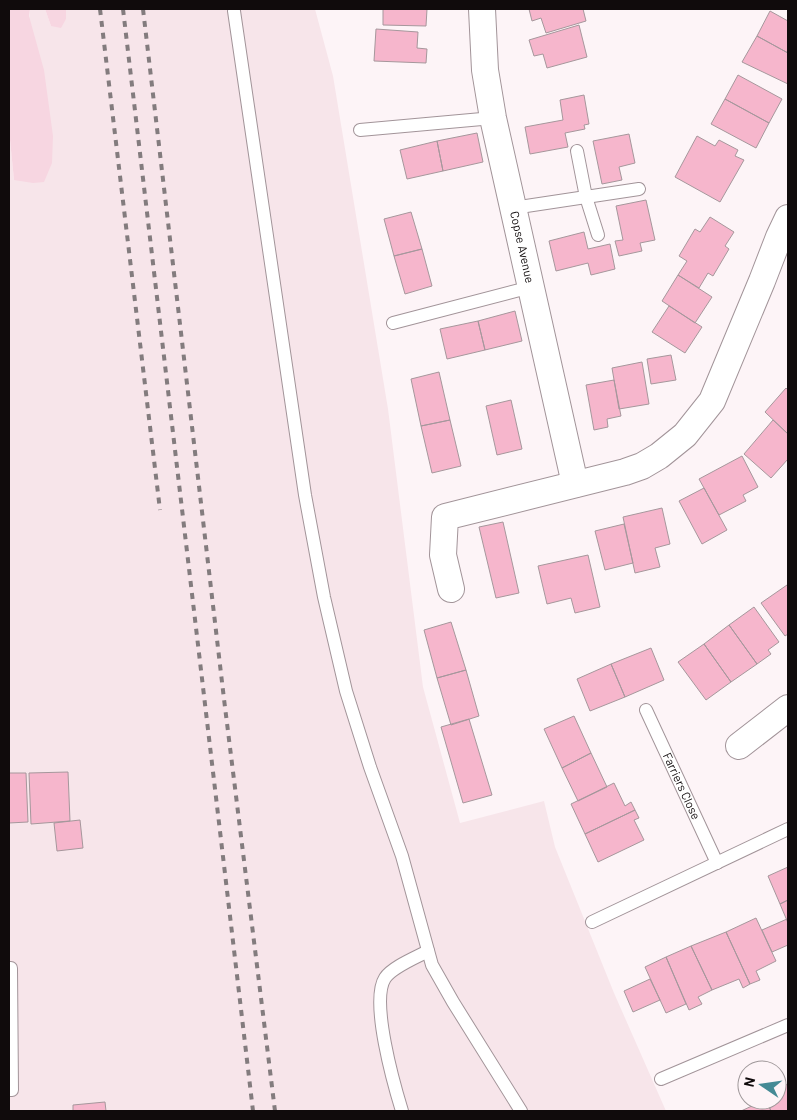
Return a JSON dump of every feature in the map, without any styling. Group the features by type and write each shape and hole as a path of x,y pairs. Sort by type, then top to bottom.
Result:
{"street":[{"name":"Copse Avenue","path":"482,9 484,70 493,118 575,484"},
{"path":"451,589 443,555 445,517 625,472 642,466 659,456 685,435 712,401 788,218"},
{"path":"739,746 787,715"}],"lane":[{"path":"234,11 305,495 324,597 346,691 370,767 402,856 432,965 521,1111"},
{"path":"360,130 493,118"},
{"path":"577,152 586,197 598,235"},
{"path":"513,208 639,189"},
{"path":"392,323 531,287"},
{"name":"Farriers Close","path":"646,710 717,863"},
{"path":"592,922 788,829"},
{"path":"402,1111 392,1078 380,1017 381,993 386,977 402,965 428,951"},
{"path":"9,968 11,968 12,1081 12,1090 9,1090"},
{"path":"661,1080 788,1024"}],"shaded area":[{"path":"9,9 30,9 29,16 44,70 53,136 52,163 44,182 33,183 14,180 9,130"},
{"path":"30,9 45,9 51,26 66,19 66,9 315,9 333,76 388,409 423,687 460,823 544,801 555,847 614,993 666,1111 9,1111 9,130 14,180"},
{"path":"45,9 66,9 66,19 61,28 51,26"}],"building":[{"path":"383,9 427,9 426,26 383,25"},
{"path":"529,9 583,9 586,21 546,33 541,18 532,21"},
{"path":"770,11 788,21 788,53 757,36"},
{"path":"579,25 587,57 547,68 543,54 534,56 529,40"},
{"path":"376,29 418,32 417,48 427,49 426,63 374,61"},
{"path":"757,36 788,53 788,84 742,62"},
{"path":"738,75 782,99 769,123 725,99"},
{"path":"584,95 589,124 584,125 585,129 565,133 568,147 530,154 525,127 563,120 560,100"},
{"path":"725,99 769,123 756,148 711,124"},
{"path":"477,133 483,162 443,171 437,141"},
{"path":"629,134 635,163 619,167 622,180 602,184 593,141"},
{"path":"697,136 715,146 719,140 738,150 735,156 744,160 720,202 675,177"},
{"path":"437,141 443,171 407,179 400,150"},
{"path":"646,200 655,240 640,243 642,251 619,256 615,241 623,240 616,206"},
{"path":"411,212 422,249 394,256 384,219"},
{"path":"710,217 734,232 725,246 729,249 713,276 708,273 699,288 678,275 687,261 679,256 695,229 700,232"},
{"path":"584,232 588,249 610,244 615,269 591,275 588,263 556,271 549,241"},
{"path":"422,249 432,286 405,294 394,256"},
{"path":"678,275 712,297 695,323 662,301"},
{"path":"669,306 702,327 685,353 652,332"},
{"path":"515,311 522,341 485,350 478,321"},
{"path":"478,321 485,350 447,359 440,329"},
{"path":"671,355 676,380 651,384 647,359"},
{"path":"642,362 649,404 619,409 612,368"},
{"path":"439,372 450,420 421,426 411,379"},
{"path":"614,380 621,416 607,419 608,427 594,430 586,385"},
{"path":"786,388 788,390 788,434 765,412"},
{"path":"511,400 522,449 497,455 486,406"},
{"path":"450,420 461,466 432,473 421,426"},
{"path":"773,420 788,434 788,459 771,478 744,454"},
{"path":"742,456 758,487 743,495 746,501 719,515 699,479"},
{"path":"704,488 727,530 702,544 679,501"},
{"path":"662,508 670,544 655,548 660,567 635,573 623,517"},
{"path":"503,522 519,593 496,598 479,527"},
{"path":"624,524 633,563 605,570 595,531"},
{"path":"588,555 600,607 575,613 571,598 547,604 538,566"},
{"path":"787,585 788,634 785,636 761,603"},
{"path":"754,607 779,642 768,650 771,654 757,664 729,625"},
{"path":"451,622 466,670 437,678 424,630"},
{"path":"729,625 757,664 731,682 704,644"},
{"path":"704,644 731,682 706,700 678,662"},
{"path":"651,648 664,680 625,697 611,664"},
{"path":"611,664 625,697 590,711 577,679"},
{"path":"466,670 479,716 451,725 437,678"},
{"path":"574,716 591,753 562,768 544,729"},
{"path":"469,719 492,795 463,803 441,727"},
{"path":"591,753 607,787 578,801 562,768"},
{"path":"68,772 70,821 31,824 29,773"},
{"path":"9,773 26,773 28,822 9,823"},
{"path":"614,783 625,806 631,802 635,810 585,834 571,804"},
{"path":"635,810 639,818 634,820 644,840 598,862 585,834"},
{"path":"80,820 83,848 57,851 54,823"},
{"path":"788,867 788,900 780,904 768,876"},
{"path":"788,900 788,923 780,904"},
{"path":"756,918 776,961 756,971 760,980 750,984 726,932"},
{"path":"787,919 788,945 772,952 762,930"},
{"path":"726,932 750,984 743,988 739,979 712,990 691,946"},
{"path":"691,946 712,990 698,997 702,1004 689,1010 666,957"},
{"path":"666,957 686,1004 666,1013 645,967"},
{"path":"650,979 660,1000 633,1012 624,991"},
{"path":"787,1084 788,1111 771,1111 787,1110"},
{"path":"105,1102 106,1111 73,1111 73,1105"},
{"path":"771,1110 771,1111 741,1111"}],"railway":[{"path":"100,9 160,510"},
{"path":"123,9 253,1111"},
{"path":"143,9 224,699 275,1111"}]}
